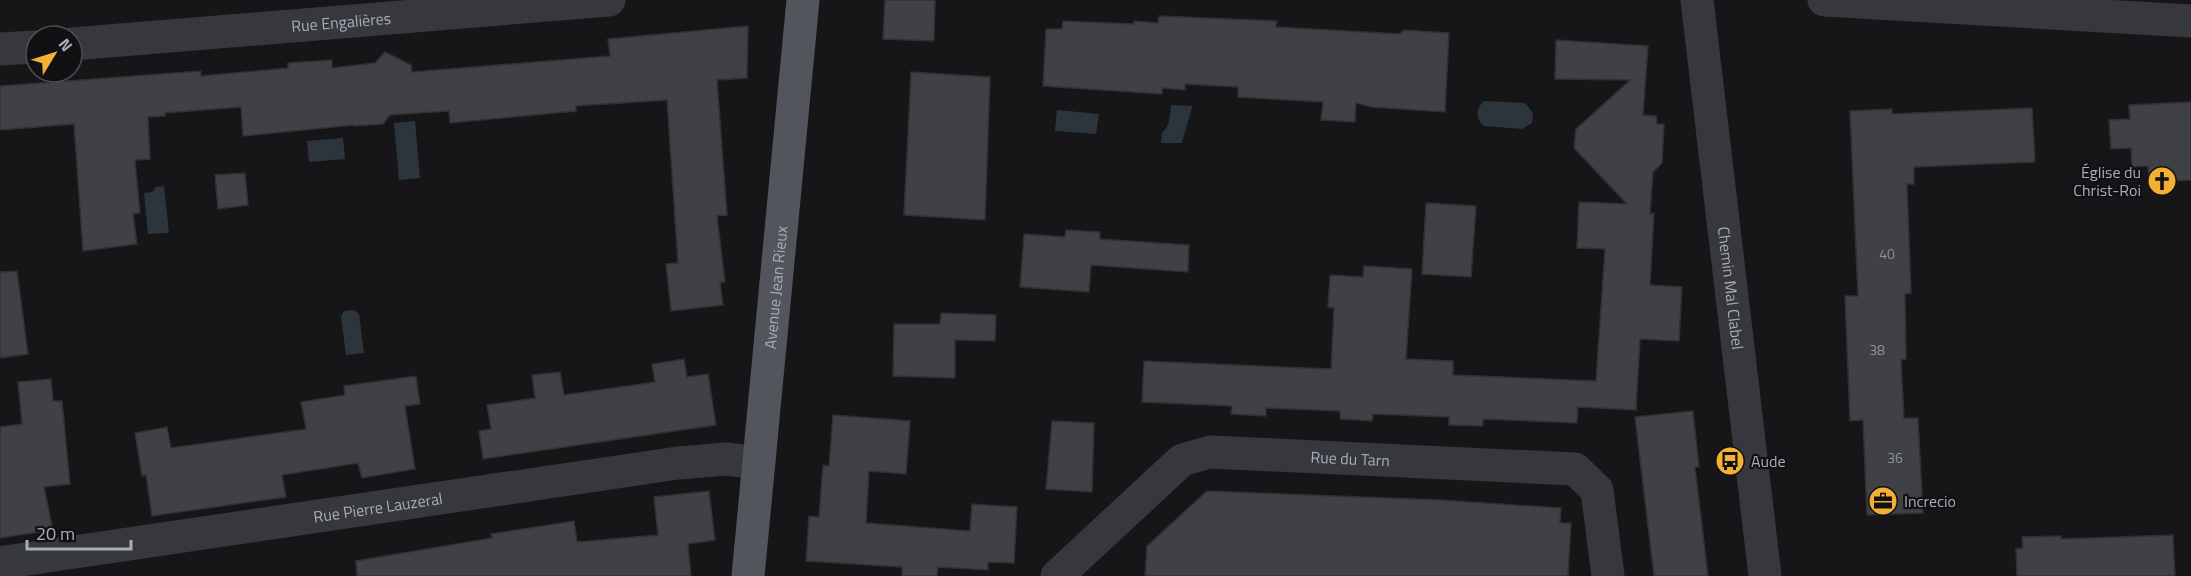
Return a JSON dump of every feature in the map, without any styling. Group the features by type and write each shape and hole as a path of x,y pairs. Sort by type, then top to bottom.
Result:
{"main road":[{"name":"Avenue Jean Rieux","path":"747,576 802,0"}],"street":[{"name":"Rue Engalières","path":"84,43 609,0"},
{"name":"Chemin Mal Clabel","path":"1697,0 1765,576"},
{"path":"1824,0 2191,21"},
{"path":"0,50 24,47"},
{"name":"Rue du Tarn","path":"1057,576 1182,460 1210,452 1575,469 1597,490 1608,576"},
{"name":"Rue Pierre Lauzeral","path":"0,563 678,463 726,459 759,463"}],"shaded area":[{"path":"1484,101 1525,103 1533,113 1532,123 1522,129 1484,126 1478,114 1479,107"},
{"path":"1171,105 1192,106 1192,108 1182,142 1161,143 1162,133 1169,121"},
{"path":"1057,110 1099,114 1096,134 1055,131"},
{"path":"415,121 420,178 399,180 394,123"},
{"path":"343,138 345,159 309,162 307,141"},
{"path":"164,186 169,233 148,234 144,193"},
{"path":"354,310 359,314 364,353 346,355 341,317 344,311"}],"building":[{"path":"885,0 935,0 934,41 883,39"},
{"path":"1159,16 1277,21 1276,27 1400,34 1404,30 1449,33 1445,112 1371,107 1356,103 1355,122 1321,120 1323,102 1238,97 1238,87 1185,84 1185,90 1162,88 1162,94 1043,86 1046,29 1062,29 1063,21 1158,23"},
{"path":"748,26 747,78 717,80 727,215 717,216 725,282 720,282 723,305 671,311 666,264 678,263 667,100 576,106 576,111 450,123 449,111 390,115 383,124 243,136 241,107 165,113 165,116 148,117 150,159 135,160 140,213 133,214 137,244 83,251 74,124 0,130 0,86 84,84 84,80 201,71 201,76 288,68 288,63 332,60 332,68 375,63 385,52 411,65 412,72 610,56 608,39"},
{"path":"1556,40 1648,46 1643,115 1656,116 1657,124 1664,124 1662,163 1653,172 1650,214 1654,213 1650,285 1682,287 1679,341 1640,339 1636,410 1578,407 1577,423 1483,419 1483,426 1449,425 1449,417 1373,414 1372,421 1340,419 1340,411 1266,408 1266,416 1231,414 1232,406 1142,402 1144,361 1331,369 1334,308 1328,307 1330,275 1363,277 1364,266 1412,269 1406,359 1453,361 1453,375 1596,381 1605,249 1577,248 1579,202 1627,204 1574,148 1576,129 1630,80 1555,79"},
{"path":"911,72 990,77 985,220 904,215"},
{"name":"Église du Christ-Roi","path":"2191,102 2191,180 2149,182 2148,166 2132,167 2131,148 2111,149 2109,120 2130,119 2129,105"},
{"path":"2032,108 2035,162 1914,167 1914,184 1907,184 1911,293 1905,294 1906,359 1901,360 1904,418 1918,418 1923,513 1867,515 1863,420 1850,421 1845,296 1858,296 1850,111 1892,109 1892,114"},
{"path":"245,173 248,205 218,209 215,175"},
{"path":"1426,203 1476,206 1471,277 1422,274"},
{"path":"1066,230 1100,232 1100,239 1189,245 1188,272 1091,265 1089,292 1020,287 1024,234 1065,237"},
{"path":"17,271 28,354 0,358 0,272"},
{"path":"941,313 996,315 995,341 955,340 955,378 893,376 894,324 940,324"},
{"path":"684,359 687,377 708,374 716,425 483,459 479,431 491,429 487,405 535,398 532,375 560,372 564,395 655,382 652,364"},
{"path":"416,376 420,404 405,406 415,469 362,478 358,463 282,475 286,497 152,516 146,475 142,476 135,433 167,427 171,448 306,429 301,402 345,395 344,386"},
{"path":"51,379 53,401 62,401 70,484 44,487 53,530 0,538 0,427 22,424 18,382"},
{"path":"1693,411 1699,467 1695,467 1708,576 1654,576 1635,417"},
{"path":"833,415 910,421 906,474 869,471 866,523 970,531 972,504 1017,507 1014,563 988,562 988,570 938,567 937,576 902,576 902,567 806,561 809,516 819,517 823,465 829,466"},
{"path":"1052,421 1094,423 1092,492 1046,489"},
{"path":"709,491 715,540 688,544 691,576 357,576 356,561 492,538 491,534 574,521 577,542 658,535 654,497"},
{"path":"1207,491 1440,500 1561,508 1560,523 1571,523 1568,576 1145,576 1147,546"},
{"path":"2173,535 2175,576 2017,576 2016,549 2023,548 2022,537 2061,536 2061,539"}],"place":[{"name":"Église du Christ-Roi","path":"2162,181"},
{"name":"Aude","path":"1730,461"},
{"name":"Increcio","path":"1883,501"}]}
